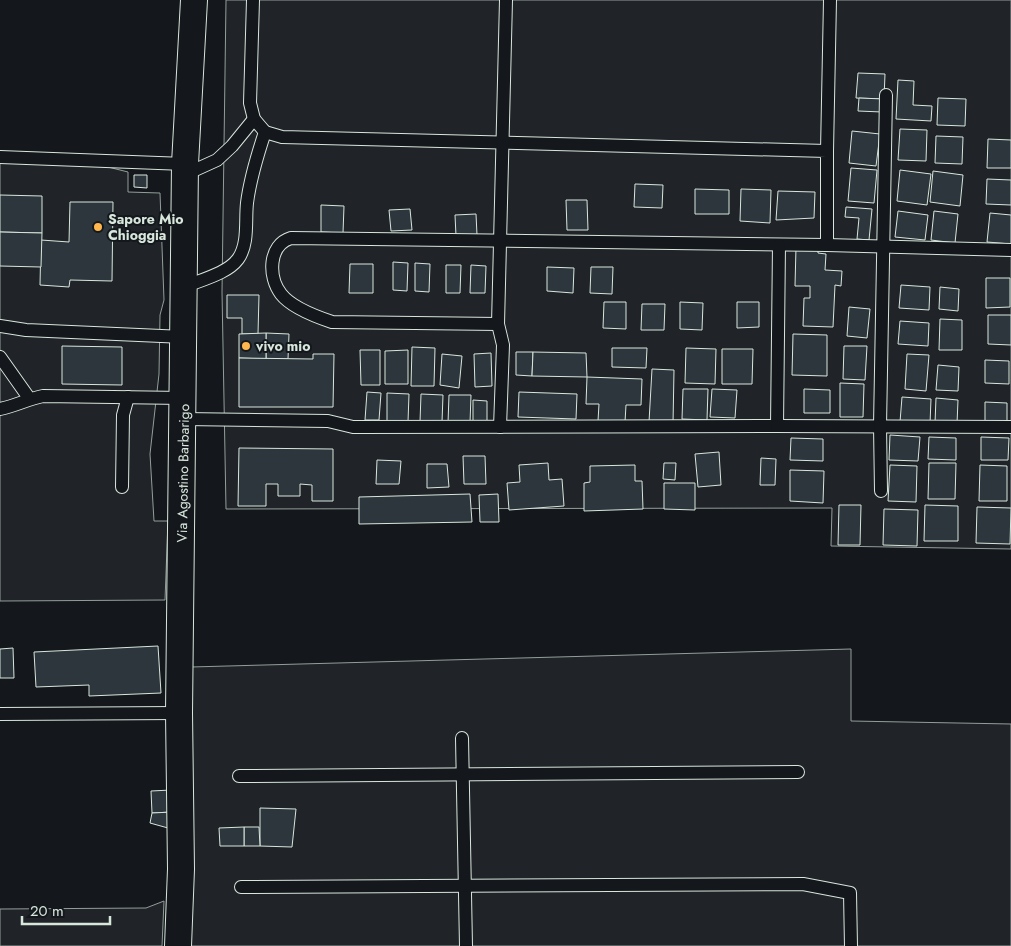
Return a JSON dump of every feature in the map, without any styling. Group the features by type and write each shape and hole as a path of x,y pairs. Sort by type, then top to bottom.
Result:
{"street":[{"name":"Via Agostino Barbarigo","path":"178,946 182,869 179,713 184,408 184,169 194,0"}],"lane":[{"path":"253,0 250,103 254,120 264,132 282,137 827,151"},
{"path":"500,427 503,345 498,324 506,0"},
{"path":"827,245 830,0"},
{"path":"881,491 880,426 886,95"},
{"path":"0,157 184,169 217,160 232,146 254,120"},
{"path":"184,287 228,268 238,259 245,242 247,204 254,166 264,132"},
{"path":"498,324 332,322 312,316 281,295 273,277 273,255 282,241 290,238 827,245 1011,250"},
{"path":"777,426 779,245"},
{"path":"0,326 26,330 184,337"},
{"path":"0,357 29,398"},
{"path":"0,409 17,405 29,398 43,396 128,397 184,408 328,421 353,427 1011,427"},
{"path":"122,488 123,415 128,397"},
{"path":"0,714 179,713"},
{"path":"462,738 466,946"},
{"path":"239,776 798,772"},
{"path":"241,887 803,884 850,893 851,946"}],"shaded area":[{"path":"226,0 1011,0 1011,549 831,546 832,508 226,509 222,292"},
{"path":"0,160 96,164 128,172 128,192 160,193 164,300 160,315 159,374 150,454 154,521 168,521 165,600 0,601"},
{"path":"851,649 851,721 1011,724 1011,946 190,946 191,667"},
{"path":"164,901 162,946 0,946 0,909 146,908"}],"building":[{"path":"858,73 885,74 884,99 856,98"},
{"path":"898,80 914,81 913,105 932,106 931,121 896,119"},
{"path":"859,98 884,99 882,112 858,111"},
{"path":"938,98 966,99 965,126 937,125"},
{"path":"900,129 927,130 926,161 898,160"},
{"path":"852,131 880,134 876,166 849,163"},
{"path":"936,136 963,137 962,164 935,163"},
{"path":"988,139 1011,140 1011,168 987,168"},
{"path":"851,168 877,170 874,203 848,201"},
{"path":"900,170 931,174 927,205 897,201"},
{"path":"933,171 963,175 960,206 930,202"},
{"path":"134,175 147,175 147,188 134,187"},
{"path":"987,179 1011,180 1011,205 986,204"},
{"path":"635,184 663,185 662,208 634,207"},
{"path":"695,189 729,190 729,214 695,214"},
{"path":"741,189 771,190 770,223 740,221"},
{"path":"778,191 815,192 814,218 776,220"},
{"path":"0,195 42,196 42,233 0,232"},
{"path":"566,200 587,200 588,230 567,230"},
{"path":"70,202 113,202 112,281 70,280 69,287 40,285 41,240 69,242"},
{"path":"321,205 344,206 343,233 321,232"},
{"path":"846,207 872,209 869,240 857,239 859,218 845,217"},
{"path":"410,209 412,230 391,231 389,210"},
{"path":"898,211 928,215 925,240 895,237"},
{"path":"934,211 958,214 955,243 931,240"},
{"path":"990,213 1011,215 1011,244 987,242"},
{"path":"476,214 477,235 456,236 455,215"},
{"path":"0,232 42,233 41,267 0,266"},
{"path":"796,247 818,248 818,253 826,254 825,270 842,271 841,286 835,285 833,327 803,326 804,298 810,298 810,286 795,286"},
{"path":"393,262 408,263 407,291 393,290"},
{"path":"415,263 430,264 429,292 415,291"},
{"path":"350,264 373,264 373,293 349,293"},
{"path":"446,265 461,265 460,293 446,293"},
{"path":"471,265 486,266 485,293 470,293"},
{"path":"547,267 574,268 573,293 547,291"},
{"path":"591,267 613,267 612,294 590,293"},
{"path":"986,278 1010,278 1010,307 986,308"},
{"path":"901,285 930,287 929,310 899,308"},
{"path":"940,287 959,289 958,311 939,309"},
{"path":"227,295 259,295 258,334 242,334 242,318 227,318"},
{"path":"604,302 626,302 626,329 603,328"},
{"path":"680,302 703,303 702,330 680,329"},
{"path":"737,302 759,302 759,327 737,328"},
{"path":"642,304 665,304 664,330 641,330"},
{"path":"849,307 870,309 867,338 847,336"},
{"path":"988,315 1011,315 1011,345 988,344"},
{"path":"940,319 962,320 962,350 939,350"},
{"path":"900,321 929,323 928,346 898,344"},
{"path":"266,333 289,334 288,359 266,359"},
{"path":"266,333 266,359 239,358 239,334"},
{"path":"793,334 827,335 827,376 792,375"},
{"path":"62,346 122,347 122,385 62,384"},
{"path":"844,346 867,346 865,380 843,379"},
{"path":"412,347 435,348 434,386 411,386"},
{"path":"612,348 647,348 646,368 612,367"},
{"path":"686,348 716,349 715,384 685,383"},
{"path":"722,349 753,349 752,384 722,384"},
{"path":"360,350 380,350 380,385 361,385"},
{"path":"408,350 408,384 385,384 385,351"},
{"path":"516,352 533,352 532,376 516,375"},
{"path":"533,352 586,353 587,377 532,376"},
{"path":"491,353 492,386 475,387 474,354"},
{"path":"313,354 334,354 333,407 239,407 239,358 313,359"},
{"path":"442,354 462,356 459,388 440,385"},
{"path":"907,354 929,355 926,391 905,389"},
{"path":"985,360 1009,361 1009,384 985,383"},
{"path":"938,365 959,367 958,391 936,390"},
{"path":"652,369 674,370 673,424 649,422"},
{"path":"587,377 642,379 641,405 626,405 625,422 598,421 599,404 586,404"},
{"path":"840,383 864,384 863,417 840,417"},
{"path":"683,389 708,389 707,420 682,419"},
{"path":"712,389 737,390 735,418 710,417"},
{"path":"804,389 830,390 830,413 804,413"},
{"path":"367,392 381,393 379,420 365,420"},
{"path":"519,392 577,394 576,419 518,417"},
{"path":"387,393 409,394 408,422 387,421"},
{"path":"421,394 443,395 442,422 420,422"},
{"path":"449,395 471,395 470,423 448,423"},
{"path":"902,397 931,399 930,424 900,422"},
{"path":"936,398 958,400 957,424 935,423"},
{"path":"473,400 487,401 487,425 473,424"},
{"path":"985,402 1007,403 1007,425 985,424"},
{"path":"890,435 920,437 918,461 889,460"},
{"path":"929,437 956,438 956,460 928,459"},
{"path":"981,437 1009,438 1008,460 981,460"},
{"path":"791,438 823,439 823,461 790,460"},
{"path":"239,448 333,449 333,501 312,501 312,485 300,484 300,496 278,496 278,484 266,484 266,506 238,506"},
{"path":"719,452 721,485 698,487 695,454"},
{"path":"463,456 485,456 486,484 464,484"},
{"path":"761,458 776,459 775,485 760,485"},
{"path":"377,460 401,461 399,484 376,484"},
{"path":"548,463 549,480 562,479 564,506 509,510 507,483 520,482 519,465"},
{"path":"664,463 676,463 675,480 663,479"},
{"path":"929,463 956,463 955,499 928,499"},
{"path":"427,464 447,464 449,487 427,488"},
{"path":"635,465 635,481 642,481 643,509 584,511 584,483 590,482 590,466"},
{"path":"890,465 917,466 916,502 888,501"},
{"path":"980,465 1007,466 1007,501 979,501"},
{"path":"790,470 824,471 823,503 790,501"},
{"path":"664,483 695,483 695,510 664,509"},
{"path":"470,494 472,522 359,524 359,497"},
{"path":"498,494 499,522 480,522 479,495"},
{"path":"839,505 861,505 860,545 838,545"},
{"path":"925,505 958,506 958,541 924,541"},
{"path":"977,507 1011,508 1010,544 976,543"},
{"path":"884,509 918,510 917,546 883,545"},
{"path":"158,646 161,693 89,696 89,685 36,687 34,652"},
{"path":"13,648 14,678 0,678 0,649"},
{"path":"171,790 172,812 152,813 151,791"},
{"path":"260,808 296,809 292,847 260,846"},
{"path":"172,812 168,828 150,823 152,813"},
{"path":"244,827 259,827 260,846 244,846"},
{"path":"244,827 244,846 220,846 219,828"}],"place":[{"name":"Sapore Mio Chioggia","path":"98,227"},
{"name":"vivo mio","path":"246,346"}]}
